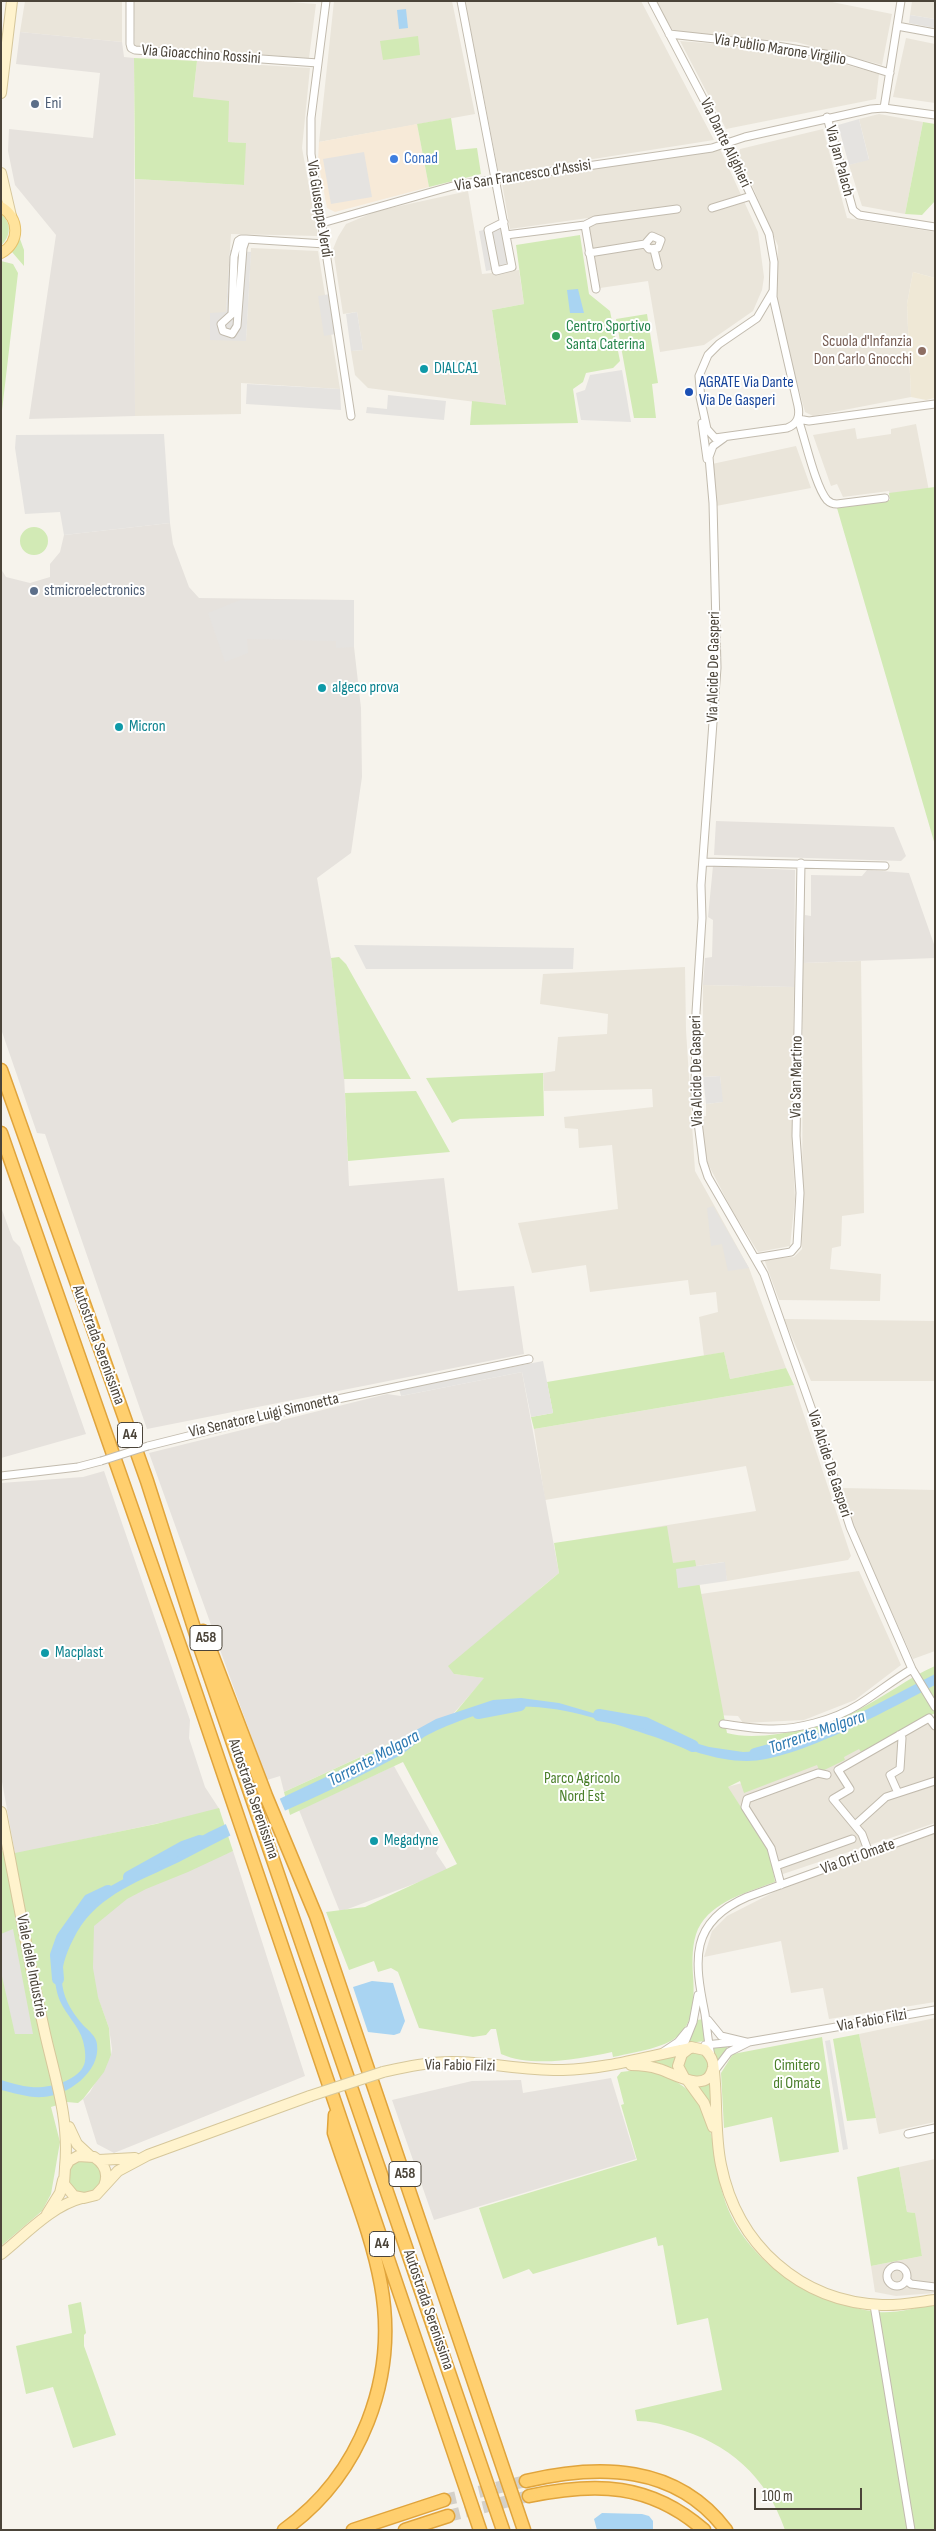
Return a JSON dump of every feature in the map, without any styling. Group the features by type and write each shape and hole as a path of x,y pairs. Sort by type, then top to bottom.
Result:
{"highway":[{"name":"Autostrada Serenissima","path":"1,1070 147,1481 253,1801 503,2530"},
{"name":"Autostrada Serenissima","path":"1,1133 244,1837 480,2530"},
{"name":"A58","path":"147,1481 266,1796 316,1916 524,2530"},
{"path":"284,2530 320,2498 354,2452 374,2405 384,2356 385,2327 381,2284 334,2133 336,2107"},
{"path":"526,2481 569,2472 603,2470 654,2478 692,2497 718,2518 726,2530"},
{"path":"529,2496 587,2487 617,2488 667,2505 704,2530"},
{"path":"353,2530 444,2500"},
{"path":"405,2530 448,2516"}],"main road":[{"path":"1,207 11,216 16,226 15,238 10,247 1,253"}],"street":[{"name":"Via Gioacchino Rossini","path":"130,1 130,44 131,48 135,50 318,63"},
{"name":"Via Giuseppe Verdi","path":"326,1 310,144 351,416"},
{"path":"461,1 504,222 512,267 496,271 488,230 504,222"},
{"name":"Via Dante Alighieri","path":"652,1 726,142 771,243 774,262 773,291 779,327 798,406 798,419 820,488 826,499 832,504 885,498"},
{"path":"884,108 901,1"},
{"path":"1,93 12,4"},
{"path":"897,26 935,33"},
{"name":"Via Publio Marone Virgilio","path":"669,34 771,45 830,55 890,72"},
{"name":"Via San Francesco d'Assisi","path":"322,223 456,185 712,148 726,142 827,117 884,108 935,115"},
{"name":"Via Jan Palach","path":"827,117 853,210 859,216 935,227"},
{"path":"1,173 11,216"},
{"path":"712,208 751,196"},
{"path":"506,235 585,225 595,220 678,209"},
{"path":"585,225 596,289"},
{"path":"589,253 645,244 652,236 660,240 660,244 654,250"},
{"path":"246,240 242,248 237,326 232,334 227,334 222,332 221,324 232,314 234,257 238,241 246,240 324,244"},
{"path":"645,244 649,249 654,250"},
{"path":"654,250 658,266"},
{"name":"Via Dante Alighieri","path":"709,466 700,397 700,373 710,352 755,321 763,311 773,291"},
{"path":"763,311 772,314 779,327"},
{"name":"Via Dante Alighieri","path":"700,397 708,432 715,438 724,438"},
{"path":"724,438 790,427 798,419 810,421 935,404"},
{"name":"Via Alcide De Gasperi","path":"724,438 711,448 709,466 713,503 717,668 703,862 702,921 696,1012 697,1120 706,1174 767,1282 820,1433 850,1527 914,1672 934,1705"},
{"path":"703,862 885,866"},
{"name":"Via San Martino","path":"755,1258 791,1252 796,1245 800,1193 796,1136 801,863"},
{"name":"Via Senatore Luigi Simonetta","path":"1,1476 78,1467 148,1446 328,1401 529,1359"},
{"path":"723,1724 770,1730 794,1727 821,1720 857,1706 887,1683 914,1672"},
{"path":"869,1853 862,1834 833,1799 850,1789 838,1770 928,1718 935,1726"},
{"path":"898,1793 890,1775 900,1769 902,1738 899,1734"},
{"path":"781,1885 771,1848 745,1807 745,1802 747,1799 818,1773 828,1774"},
{"path":"855,1825 886,1798 935,1781"},
{"name":"Viale delle Industrie","path":"1,1812 65,2120 67,2146 65,2168"},
{"name":"Via Orti Omate","path":"712,2068 699,1988 698,1950 703,1933 713,1918 725,1908 738,1901 935,1829"},
{"name":"Via Orti Omate","path":"776,1866 852,1839"},
{"name":"Via Orti Omate","path":"687,2050 699,1988"},
{"name":"Via Fabio Filzi","path":"703,2007 710,2024 716,2032 727,2038 746,2042"},
{"name":"Via Fabio Filzi","path":"615,2065 661,2053 687,2050 709,2044 746,2042 935,2010"},
{"name":"Via Orti Omate","path":"661,2053 678,2042 693,2022"},
{"name":"Via Fabio Filzi","path":"712,2068 729,2052 746,2042"},
{"path":"717,2140 706,2106 678,2070 687,2050 705,2050 712,2068 717,2140 724,2178 736,2211 753,2239 768,2257 792,2277 819,2292 841,2300 874,2305 898,2305 935,2300"},
{"name":"Via Fabio Filzi","path":"148,2155 310,2096 383,2072 446,2062 554,2070 615,2065 652,2067 687,2080"},
{"path":"687,2080 697,2082 712,2068"},
{"name":"Viale delle Industrie","path":"65,2120 74,2140 94,2158"},
{"path":"908,2134 935,2128"},
{"path":"44,2219 60,2194 65,2168 76,2157 116,2161 148,2155"},
{"path":"1,2254 44,2219 70,2202 96,2195 118,2170 148,2155"},
{"path":"94,2158 105,2171 104,2186"},
{"path":"63,2180 70,2192 82,2198"},
{"path":"906,2280 911,2284 935,2287"},
{"path":"874,2305 911,2530"}],"shaded area":[{"path":"25,1 122,1 122,42 20,32"},
{"path":"134,1 277,1 316,4 309,58 135,46"},
{"path":"334,1 452,1 475,114 319,142"},
{"path":"465,1 641,1 714,140 504,173 498,170"},
{"path":"655,1 827,1 892,14 882,65 796,42 674,33"},
{"path":"912,1 935,1 935,19 910,15"},
{"path":"910,15 935,19 935,28 909,23"},
{"path":"20,32 122,42 124,57 134,58 135,416 29,419 56,235 15,185 8,151 9,129 93,138 100,73 16,64"},
{"path":"906,38 935,44 935,103 893,97"},
{"path":"680,41 779,49 818,57 879,74 876,99 726,129"},
{"path":"197,61 310,68 302,148 318,236 231,234 226,312 210,339 246,340 251,248 318,251 340,389 241,383 241,414 135,416 135,179 244,185 245,143 228,142 193,97"},
{"path":"879,114 923,122 905,214 862,206 849,165 869,159 859,119"},
{"path":"859,119 869,160 849,165 838,125"},
{"path":"417,124 429,187 335,212 327,208 318,161 319,142"},
{"path":"823,129 847,218 935,232 935,278 913,272 907,304 911,397 813,416 805,412 781,323 777,300 778,246 739,155 740,149"},
{"path":"720,149 758,232 764,277 762,290 753,311 704,345 660,352 648,281 600,288 588,218 510,229 502,183"},
{"path":"364,152 372,197 331,204 323,159"},
{"path":"468,191 482,274 519,270 524,304 492,310 506,406 368,388 355,375 351,351 363,350 357,312 343,314 333,249 338,237 346,224 377,211"},
{"path":"503,226 510,266 486,271 479,231"},
{"path":"230,250 251,252 246,341 210,340 210,313 226,312"},
{"name":"Scuola d'Infanzia Don Carlo Gnocchi","path":"913,272 935,278 935,398 926,400 911,397 907,304"},
{"path":"330,294 336,334 324,336 318,296"},
{"path":"357,312 363,350 351,351 346,314"},
{"path":"622,370 631,422 581,420 576,393 585,390 590,375"},
{"path":"247,384 340,389 341,410 246,404"},
{"path":"388,395 446,401 444,420 366,413 367,407 387,409"},
{"path":"916,424 930,496 891,503 889,491 843,497 837,484 831,486 813,435 855,428 857,439 891,434 891,429"},
{"path":"164,434 170,523 64,535 60,512 25,514 15,448 16,435"},
{"path":"796,446 811,488 716,506 712,464"},
{"path":"170,523 173,544 189,587 199,598 354,600 354,647 361,708 362,777 351,853 317,878 331,958 344,1074 349,1186 444,1178 458,1291 514,1286 524,1354 147,1429 45,1134 37,1133 1,1029 1,569 6,577 30,583 50,577 50,564 60,552 64,535"},
{"path":"240,600 354,600 354,647 336,648 336,641 247,639 248,653 225,662 208,613"},
{"path":"716,821 894,827 906,856 901,861 714,855"},
{"path":"713,866 795,870 794,987 703,985 705,958 712,957 713,920 708,917"},
{"path":"867,870 909,873 935,947 935,958 803,963 805,915 811,916 811,875 862,876"},
{"path":"354,945 574,948 573,969 366,969"},
{"path":"861,961 864,1213 842,1216 841,1246 832,1248 830,1269 881,1274 880,1301 779,1300 764,1259 794,1257 802,1249 803,963"},
{"path":"685,967 686,1030 695,1171 749,1268 786,1368 730,1379 724,1352 704,1356 699,1317 718,1312 716,1292 690,1295 688,1280 590,1292 586,1265 532,1273 518,1223 618,1209 612,1145 579,1148 578,1129 565,1128 564,1117 653,1107 652,1089 544,1091 543,1073 555,1071 558,1037 607,1034 608,1014 540,1004 543,974"},
{"path":"703,985 794,987 792,1140 795,1199 790,1246 758,1252 732,1210 707,1162 701,1117 706,1116 706,1104 722,1102 720,1076 703,1077"},
{"path":"720,1076 723,1102 706,1104 703,1077"},
{"path":"713,1206 749,1268 728,1271 722,1244 711,1246 707,1208"},
{"path":"1,1207 13,1240 20,1247 86,1434 1,1458"},
{"path":"784,1319 935,1321 935,1381 811,1381"},
{"path":"543,1361 553,1413 531,1417 522,1372 401,1396 399,1389"},
{"path":"522,1372 559,1573 542,1587 454,1674 485,1678 453,1714 284,1792 280,1776 267,1780 149,1453 387,1394 401,1396"},
{"path":"794,1385 851,1556 848,1560 727,1581 724,1562 676,1569 701,1594 859,1571 901,1665 855,1700 804,1720 743,1723 738,1716 716,1715 580,1539 756,1511 746,1466 545,1500 534,1429"},
{"path":"104,1471 190,1720 189,1738 205,1787 220,1810 15,1854 1,1776 1,1483 83,1477"},
{"path":"843,1488 935,1490 935,1651 913,1659 853,1526"},
{"path":"725,1562 727,1581 678,1588 676,1569"},
{"path":"924,1712 935,1726 935,1823 780,1875 781,1867 727,1787 772,1775"},
{"path":"394,1766 439,1847 436,1853 448,1871 340,1912 299,1810"},
{"path":"935,1832 935,2002 829,2019 823,1988 791,1993 781,1941 704,1957 712,1931 727,1916 780,1889"},
{"path":"233,1851 305,2076 114,2153 97,2144 83,2099 90,2092 111,2055 112,2049 109,2028 81,1951 95,1920 111,1904 188,1867"},
{"path":"13,1929 33,2034 15,2034 1,1972 1,1934"},
{"path":"935,2018 935,2122 879,2134 859,2034"},
{"path":"830,2040 848,2149 843,2150 825,2041"},
{"path":"611,2078 636,2159 434,2220 392,2100 472,2081 521,2080 523,2093"},
{"path":"935,2159 935,2293 896,2296 875,2292 871,2266 922,2256 914,2213 907,2212 899,2167"}],"green space":[{"path":"418,36 420,55 383,60 380,41"},
{"path":"134,58 197,61 193,97 229,101 228,142 246,143 244,185 135,179"},
{"path":"451,118 456,150 477,148 481,174 429,187 417,124"},
{"path":"923,122 935,124 935,201 922,215 905,214"},
{"path":"1,214 7,221 9,230 7,238 1,246"},
{"name":"Centro Sportivo Santa Caterina","path":"580,235 589,294 610,311 620,361 613,368 586,373 583,382 573,389 578,423 470,425 472,401 506,405 492,310 524,304 516,245"},
{"path":"20,239 24,250 24,266 12,252"},
{"path":"1,261 13,264 18,273 1,419"},
{"path":"647,314 658,383 652,384 656,418 634,418 616,319"},
{"path":"935,487 935,845 837,508 890,500 889,493"},
{"path":"34,527 44,531 48,541 44,551 34,555 24,551 20,541 24,531"},
{"path":"339,957 346,964 411,1079 344,1079 331,958"},
{"path":"543,1073 544,1116 460,1119 452,1123 426,1078"},
{"path":"416,1091 450,1152 348,1161 345,1093"},
{"path":"724,1352 730,1379 786,1368 794,1385 534,1429 531,1417 553,1413 547,1382"},
{"name":"Parco Agricolo Nord Est","path":"667,1526 673,1563 695,1560 727,1733 741,1736 757,1736 793,1731 829,1722 858,1710 935,1666 935,1713 863,1755 859,1749 844,1757 845,1760 820,1772 817,1765 744,1793 740,1781 728,1787 770,1852 775,1882 721,1904 704,1919 698,1929 693,1952 691,2015 685,2028 677,2037 651,2049 613,2057 612,2052 556,2061 527,2061 501,2054 496,2029 491,2029 486,2035 473,2037 419,2028 398,1972 391,1968 378,1972 374,1961 349,1970 326,1912 365,1907 457,1864 403,1762 290,1815 284,1792 454,1714 484,1678 454,1674 448,1666 559,1573 554,1543"},
{"path":"219,1808 233,1851 127,1899 94,1926 93,1968 98,1997 109,2028 111,2055 104,2072 83,2099 78,2103 67,2102 51,2107 60,2142 51,2194 42,2211 1,2246 1,1851 15,1853 156,1824"},
{"path":"704,2019 705,2041 689,2043 697,2020"},
{"path":"859,2034 876,2118 847,2121 833,2039"},
{"name":"Cimitero di Omate","path":"822,2037 839,2152 780,2162 772,2117 724,2128 721,2073 733,2054"},
{"path":"729,2045 718,2062 716,2062 712,2046"},
{"path":"692,2051 703,2053 709,2063 708,2071 699,2079 684,2074 682,2058"},
{"path":"678,2054 676,2071 650,2063 650,2059"},
{"path":"645,2069 677,2082 694,2096 700,2105 709,2128 722,2191 731,2216 744,2238 761,2257 781,2274 827,2299 878,2312 899,2311 935,2304 935,2530 785,2530 768,2494 743,2464 728,2452 694,2434 660,2424 637,2421 635,2410 722,2390 708,2318 677,2325 663,2245 658,2246 656,2237 533,2274 529,2269 503,2279 479,2208 637,2160 621,2105 624,2104 617,2077 621,2072"},
{"path":"713,2077 712,2109 698,2086"},
{"path":"85,2160 97,2165 102,2177 97,2189 85,2194 73,2189 68,2177 73,2165"},
{"path":"899,2167 907,2212 915,2213 922,2256 871,2266 857,2177"},
{"path":"81,2302 86,2333 84,2335 84,2346 116,2435 73,2448 53,2387 26,2394 16,2346 72,2333 68,2305"}],"water":[{"path":"406,9 408,28 399,29 397,10"},
{"path":"578,289 584,313 570,313 567,290"},
{"name":"Torrente Molgora","path":"935,1674 935,1685 894,1707 816,1743 767,1759 747,1761 723,1759 601,1720 546,1708 501,1708 478,1714 442,1728 424,1737 399,1756 360,1776 244,1829 136,1882 109,1898 86,1919 77,1932 66,1957 62,1980 67,2002 95,2038 97,2054 94,2064 80,2081 72,2087 52,2096 32,2097 1,2090 1,2080 27,2087 52,2086 74,2077 83,2067 85,2051 83,2041 79,2030 60,2001 55,1968 64,1936 83,1908 109,1887 209,1832 362,1760 436,1719 493,1700 521,1698 559,1703 709,1747 743,1752 767,1751 790,1745 835,1726"},
{"path":"372,1981 393,1983 405,2021 400,2033 394,2035 368,2032 353,1987"},
{"path":"602,2513 642,2514 649,2516 653,2521 653,2529 597,2530 594,2519"}],"pier":[{"path":"279,1797 286,1813 231,1837 225,1822"}],"waterway":[{"name":"Torrente Molgora","path":"478,1713 520,1705"},
{"name":"Torrente Molgora","path":"599,1715 645,1723 693,1746"},
{"name":"Torrente Molgora","path":"755,1754 798,1742"},
{"name":"Torrente Molgora","path":"129,1877 183,1847 200,1841"},
{"name":"Torrente Molgora","path":"58,1979 56,1955 62,1938 89,1900 108,1891"}],"tunnel":[{"path":"444,2500 526,2481"},
{"path":"448,2516 529,2496"}],"place":[{"name":"Eni","path":"35,104"},
{"name":"Conad","path":"394,159"},
{"name":"Centro Sportivo Santa Caterina","path":"556,336"},
{"name":"Scuola d'Infanzia Don Carlo Gnocchi","path":"922,351"},
{"name":"DIALCA1","path":"424,369"},
{"name":"AGRATE Via Dante Via De Gasperi","path":"689,392"},
{"name":"stmicroelectronics","path":"34,591"},
{"name":"algeco prova","path":"322,688"},
{"name":"Micron","path":"119,727"},
{"name":"Macplast","path":"45,1653"},
{"name":"Megadyne","path":"374,1841"}]}
